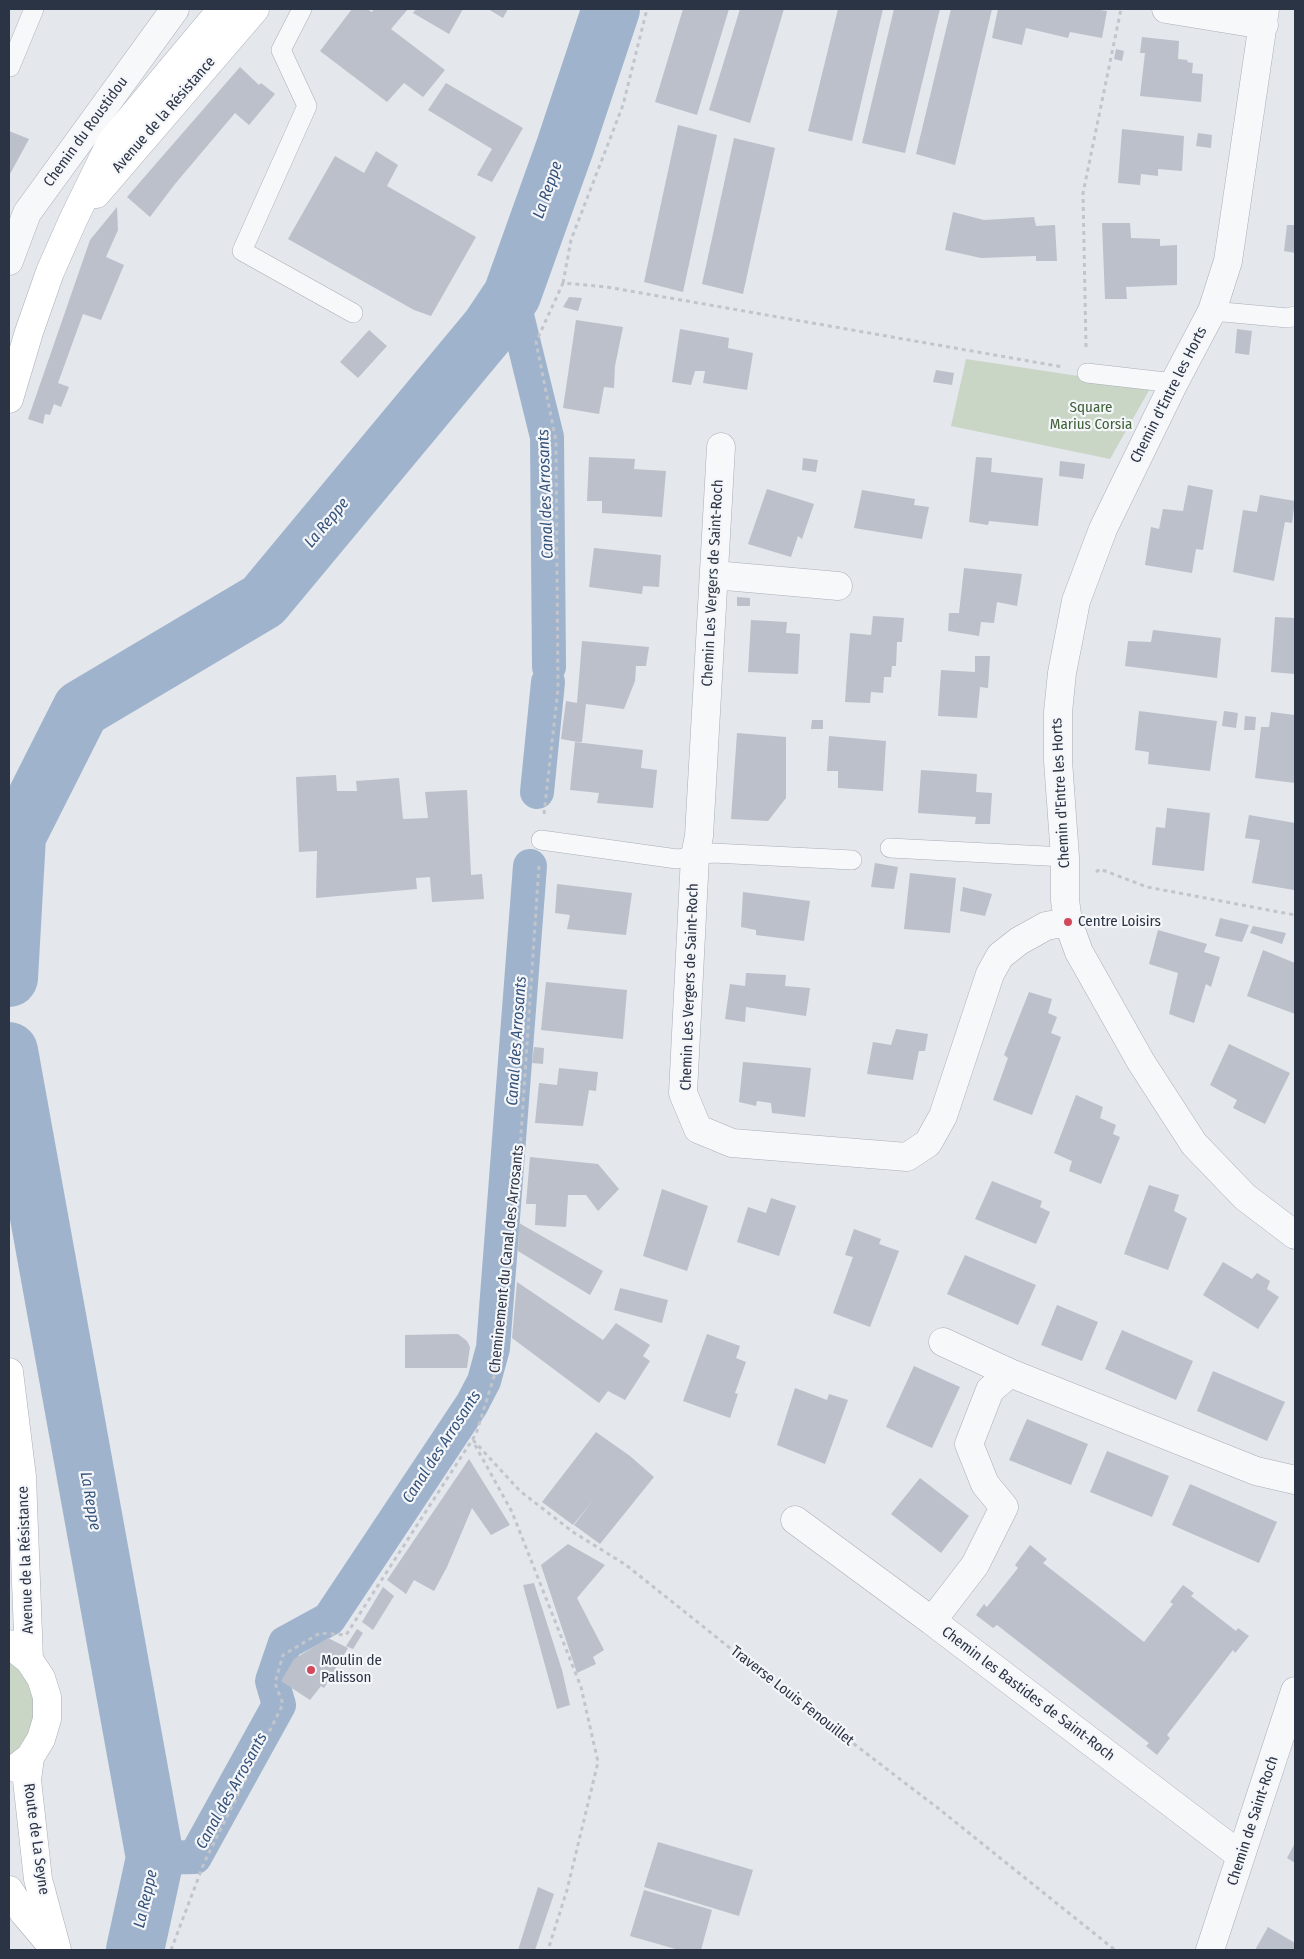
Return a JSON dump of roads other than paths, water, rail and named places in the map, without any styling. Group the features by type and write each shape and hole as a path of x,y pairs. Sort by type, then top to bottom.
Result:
{"main road":[{"name":"Avenue de la Résistance","path":"9,398 47,281 73,220 111,142 222,9"},
{"name":"Avenue de la Résistance","path":"73,220 255,9"},
{"name":"Avenue de la Résistance","path":"9,1372 22,1477 19,1652"},
{"path":"9,1773 30,1756 42,1739 47,1719 47,1697 41,1678 19,1652"},
{"name":"Route de La Seyne","path":"30,1756 27,1780 38,1879 56,1950"},
{"name":"Route de La Seyne","path":"9,1890 24,1913 56,1950"}],"street":[{"name":"Chemin du Roustidou","path":"9,261 27,214 175,9"},
{"path":"1166,9 1265,17"},
{"name":"Chemin d'Entre les Horts","path":"1265,17 1228,261 1212,311 1174,383 1103,529 1076,601 1062,673 1058,712 1058,761 1065,867 1065,900 1068,922 1079,952 1141,1062 1194,1144 1245,1197 1295,1235"},
{"name":"Chemin Les Vergers de Saint-Roch","path":"721,447 699,836 695,856 683,1093 698,1128 732,1143 908,1157 928,1143 943,1116 990,974 1000,956 1019,941 1046,926 1068,922"},
{"path":"714,575 838,586"},
{"path":"943,1342 1010,1373 1256,1470 1295,1480"},
{"name":"Chemin les Bastides de Saint-Roch","path":"1010,1373 990,1390 969,1444 985,1484 1004,1507 976,1565 932,1621 1241,1856"},
{"path":"795,1520 932,1621"},
{"name":"Chemin de Saint-Roch","path":"1210,1950 1295,1691"}],"lane":[{"path":"10,67 34,9"},
{"path":"302,9 281,50 307,106 242,251 353,313"},
{"path":"1212,311 1288,318 1295,316"},
{"path":"1087,373 1174,383"},
{"path":"541,840 677,858 713,853 852,860"},
{"path":"890,848 1065,867"}],"waterway":[{"name":"La Reppe","path":"9,978 17,836 81,709 263,601 490,328 512,295 565,147 611,9"},
{"name":"Canal des Arrosants","path":"512,295 547,437 549,667"},
{"name":"Canal des Arrosants","path":"537,792 548,682"},
{"name":"Canal des Arrosants","path":"155,1858 195,1857 279,1705 272,1681 285,1643 329,1619 472,1404 484,1381 493,1348 530,866"},
{"name":"La Reppe","path":"9,1051 155,1858 135,1950"}],"place":[{"name":"Centre Loisirs","path":"1068,922"},
{"name":"Moulin de Palisson","path":"311,1670"}],"park label":[{"name":"Square Marius Corsia","path":"1091,416"}]}
